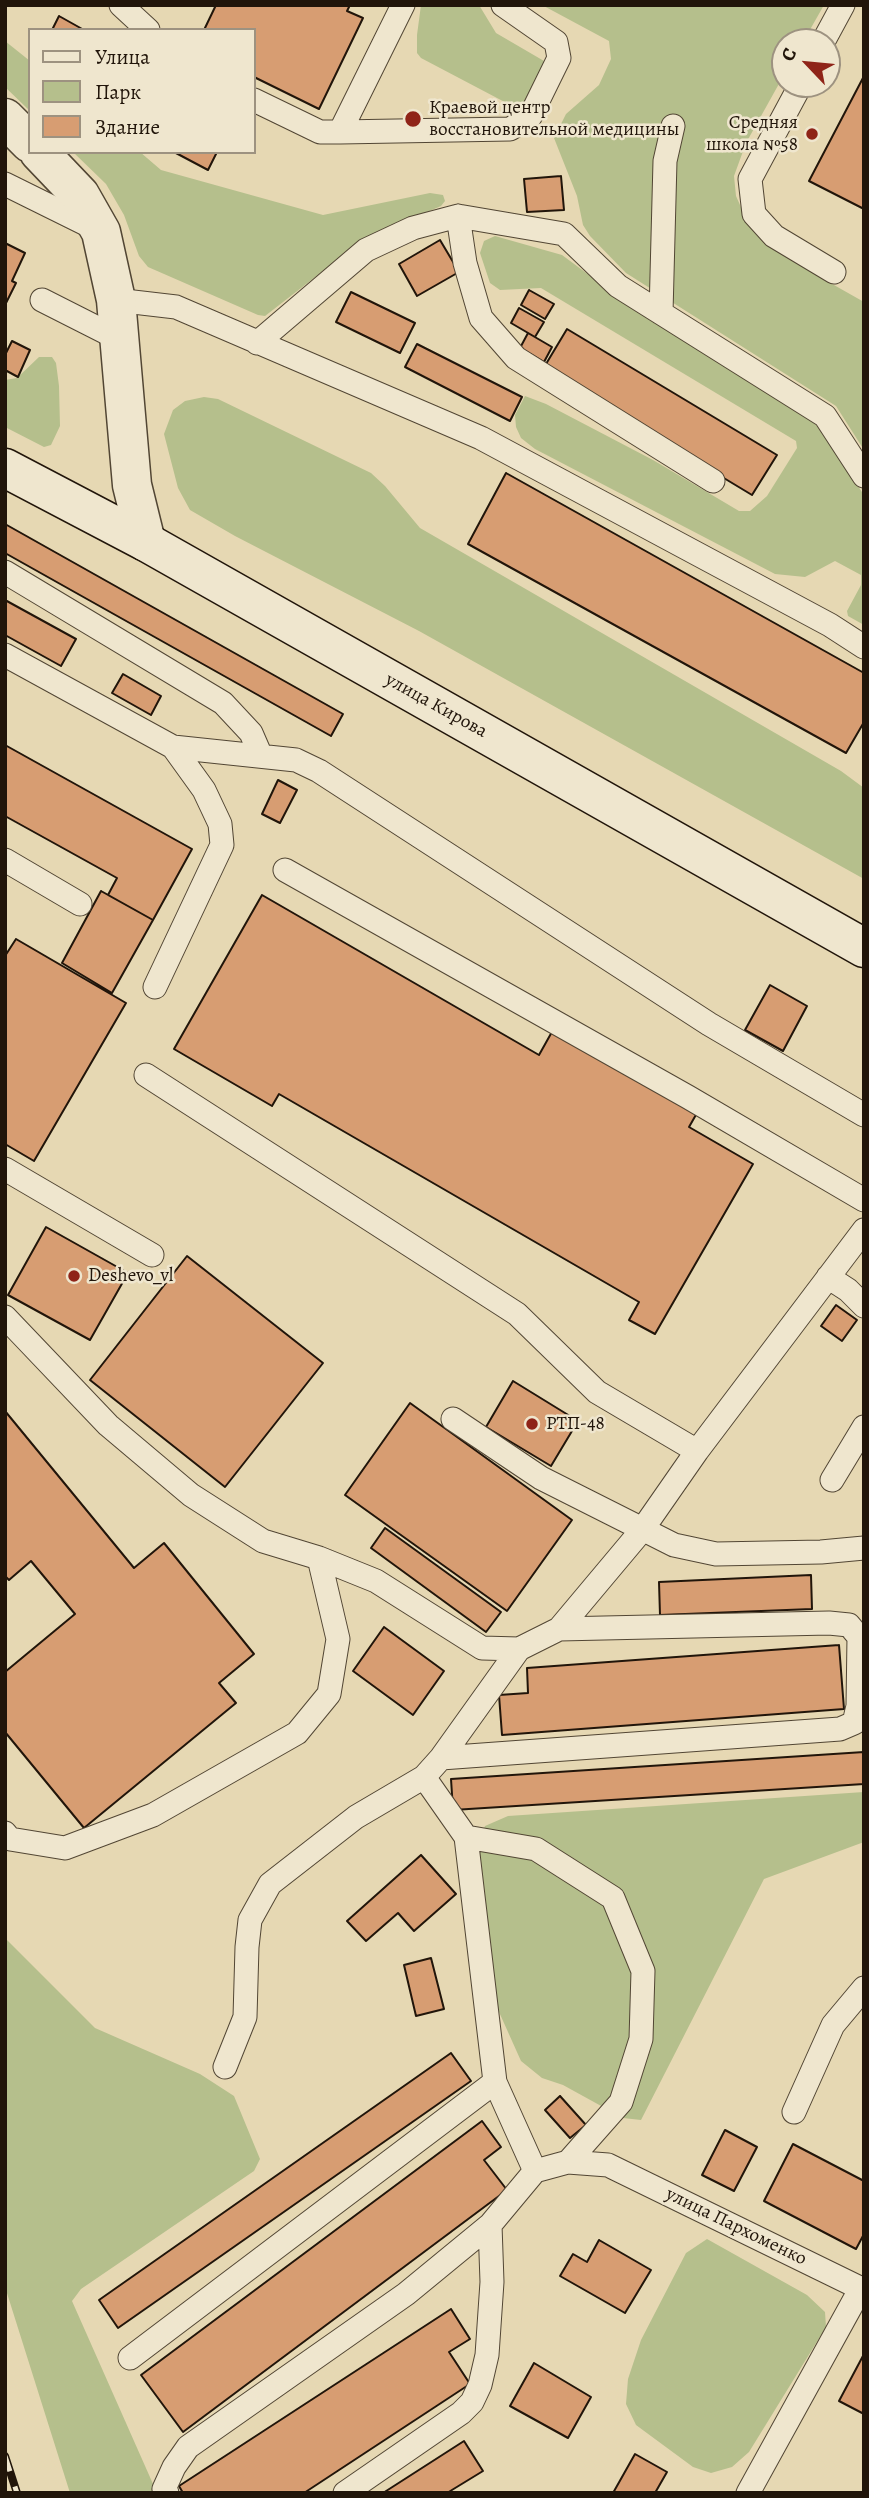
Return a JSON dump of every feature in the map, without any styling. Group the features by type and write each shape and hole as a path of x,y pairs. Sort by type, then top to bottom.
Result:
{"street":[{"path":"5,118 28,141"},
{"path":"41,154 80,195 101,232 116,300 132,485 146,542"},
{"name":"улица Кирова","path":"5,468 146,542 864,948"}],"lane":[{"path":"121,5 146,28"},
{"path":"340,132 403,5"},
{"path":"256,101 320,132 510,129 530,117 559,58 556,42 503,5"},
{"path":"831,28 843,5"},
{"path":"793,98 750,179 754,214 774,236 834,272"},
{"path":"661,313 665,161 673,126"},
{"path":"5,184 101,232"},
{"path":"457,216 481,318 516,358 713,481"},
{"path":"257,343 366,250 413,228 457,216 564,234 618,286 825,416 864,476"},
{"path":"42,300 119,339"},
{"path":"116,300 176,307 481,438 830,625 864,646"},
{"path":"5,572 223,703 251,733 261,757"},
{"path":"5,655 173,747 296,760 319,771 709,1024 864,1115"},
{"path":"155,987 222,845 220,824 204,790 173,747"},
{"path":"5,860 80,904"},
{"path":"285,870 864,1200"},
{"path":"146,1075 517,1314 597,1391 697,1451"},
{"path":"5,1169 152,1255"},
{"path":"225,2067 245,2017 250,1920 270,1884 356,1817 424,1777 441,1758 519,1649 559,1629 642,1530 697,1451 864,1230"},
{"path":"828,1277 848,1290 864,1306"},
{"path":"5,1317 108,1425 191,1495 263,1541 319,1558 376,1581 482,1648 519,1649"},
{"path":"453,1419 541,1478 674,1545 716,1554 821,1552 864,1548"},
{"path":"832,1480 864,1427"},
{"path":"5,1833 10,1839 65,1848 153,1815 297,1733 329,1694 338,1639 319,1558"},
{"path":"441,1758 839,1729 854,1723 858,1706 859,1637 849,1625 829,1623 559,1629"},
{"path":"424,1777 466,1837 495,2082 535,2171"},
{"path":"167,2493 164,2489 174,2467 188,2447 406,2294 490,2225 535,2171 568,2162 621,2102 640,2039 643,1972 613,1898 536,1849 466,1837"},
{"path":"794,2112 833,2025 864,1988"},
{"path":"131,2358 495,2082"},
{"name":"улица Пархоменко","path":"568,2162 608,2165 862,2289"},
{"path":"345,2493 455,2418 472,2402 480,2385 487,2355 492,2281 490,2225"},
{"path":"748,2493 862,2289"}],"green space":[{"path":"421,5 479,5 496,33 544,61 528,100 516,108 421,58 417,53 417,35"},
{"path":"542,5 824,5 811,28 771,28 771,98 746,143 734,176 736,196 748,223 768,243 864,302 864,450 836,406 626,273 590,236 583,225 577,196 554,138 566,114 599,85 611,59 609,41"},
{"path":"5,41 28,59 28,109 5,87"},
{"path":"75,154 142,154 161,170 323,215 430,193 443,195 445,201 441,206 368,238 265,316 148,267 139,256 124,215 106,184"},
{"path":"495,236 562,255 616,295 809,418 817,426 864,495 864,625 848,616 847,611 861,585 861,575 835,561 805,577 775,574 535,449 521,438 515,415 525,396 546,404 653,460 739,511 750,511 767,496 797,448 796,441 541,288 500,290 490,283 480,253 484,241"},
{"path":"39,357 52,357 56,363 59,386 60,426 51,445 44,447 5,427 5,380 17,378"},
{"path":"204,397 218,399 371,473 420,528 841,771 864,788 864,879 419,631 190,510 178,488 164,434 173,410 185,401"},
{"path":"864,1792 864,1842 764,1879 641,2120 623,2118 563,2085 542,2078 521,2061 495,2003 477,1846 485,1826 508,1816"},
{"path":"5,1938 95,2028 200,2074 234,2096 260,2159 254,2171 81,2289 72,2301 157,2493 70,2493 6,2290"},
{"path":"707,2239 807,2295 825,2312 826,2327 749,2452 732,2467 711,2473 693,2467 636,2425 626,2404 628,2379 641,2340 686,2253"}],"building":[{"path":"216,5 350,5 347,11 363,18 319,109 256,78 256,28 205,28"},
{"path":"59,16 80,28 53,28"},
{"path":"864,76 864,209 809,181"},
{"path":"178,154 216,154 208,170"},
{"path":"561,176 564,210 527,212 524,179"},
{"path":"440,240 459,272 417,296 399,264"},
{"path":"5,243 25,253 12,281 16,283 5,305"},
{"path":"529,290 554,304 545,319 521,305"},
{"path":"351,292 415,323 400,353 336,322"},
{"path":"519,308 544,322 535,337 511,323"},
{"path":"567,329 777,455 752,495 543,369"},
{"path":"528,333 552,347 544,362 520,348"},
{"path":"12,341 30,350 18,377 5,370 5,355"},
{"path":"417,344 522,397 510,421 405,367"},
{"path":"506,473 864,673 864,722 846,753 468,544"},
{"path":"5,524 343,714 331,736 5,553"},
{"path":"5,600 76,639 61,666 5,635"},
{"path":"123,674 161,696 151,715 112,693"},
{"path":"5,745 192,849 153,920 108,895 117,878 5,816"},
{"path":"278,780 297,790 280,823 262,814"},
{"path":"101,891 153,920 112,993 62,963"},
{"path":"262,895 539,1055 553,1030 697,1113 689,1127 753,1164 655,1334 629,1320 639,1302 279,1094 272,1106 174,1049"},
{"path":"16,939 126,1003 34,1161 5,1144 5,956"},
{"path":"770,985 807,1006 783,1051 745,1030"},
{"path":"46,1227 128,1273 90,1340 8,1295"},
{"path":"187,1256 323,1363 225,1487 90,1380"},
{"path":"836,1305 857,1320 842,1341 821,1326"},
{"name":"РТП-48","path":"513,1381 578,1421 551,1466 486,1427"},
{"path":"410,1403 572,1520 507,1611 345,1495"},
{"path":"5,1411 134,1568 164,1543 254,1654 219,1683 236,1703 84,1828 5,1732 5,1672 75,1614 31,1561 9,1580 5,1576"},
{"path":"385,1528 501,1612 486,1632 371,1548"},
{"path":"811,1575 812,1609 660,1615 659,1582"},
{"path":"384,1627 444,1671 413,1715 353,1671"},
{"path":"839,1645 844,1709 502,1735 499,1695 528,1693 527,1668"},
{"path":"864,1752 864,1784 453,1810 451,1779"},
{"path":"421,1855 456,1894 414,1931 398,1913 366,1941 347,1921"},
{"path":"431,1958 444,2009 416,2016 404,1965"},
{"path":"451,2053 471,2081 118,2328 99,2300"},
{"path":"560,2096 586,2125 570,2138 545,2110"},
{"path":"482,2121 501,2147 484,2160 507,2190 183,2432 141,2375"},
{"path":"725,2130 757,2147 734,2191 702,2175"},
{"path":"793,2144 864,2181 864,2234 856,2249 764,2201"},
{"path":"599,2240 651,2270 625,2313 560,2276 573,2254 587,2262"},
{"path":"451,2309 470,2339 449,2352 470,2384 304,2493 183,2493 179,2486"},
{"path":"864,2354 864,2414 839,2401"},
{"path":"534,2363 591,2397 568,2438 510,2406"},
{"path":"464,2441 483,2471 447,2493 383,2493"},
{"path":"635,2454 667,2472 655,2493 613,2493"}],"railway":[{"path":"5,2456 17,2493"}],"place":[{"name":"Краевой центр восстановительной медицины","path":"413,119"},
{"name":"Средняя школа №58","path":"812,134"},
{"name":"Deshevo_vl","path":"74,1276"},
{"name":"РТП-48","path":"532,1424"}]}
